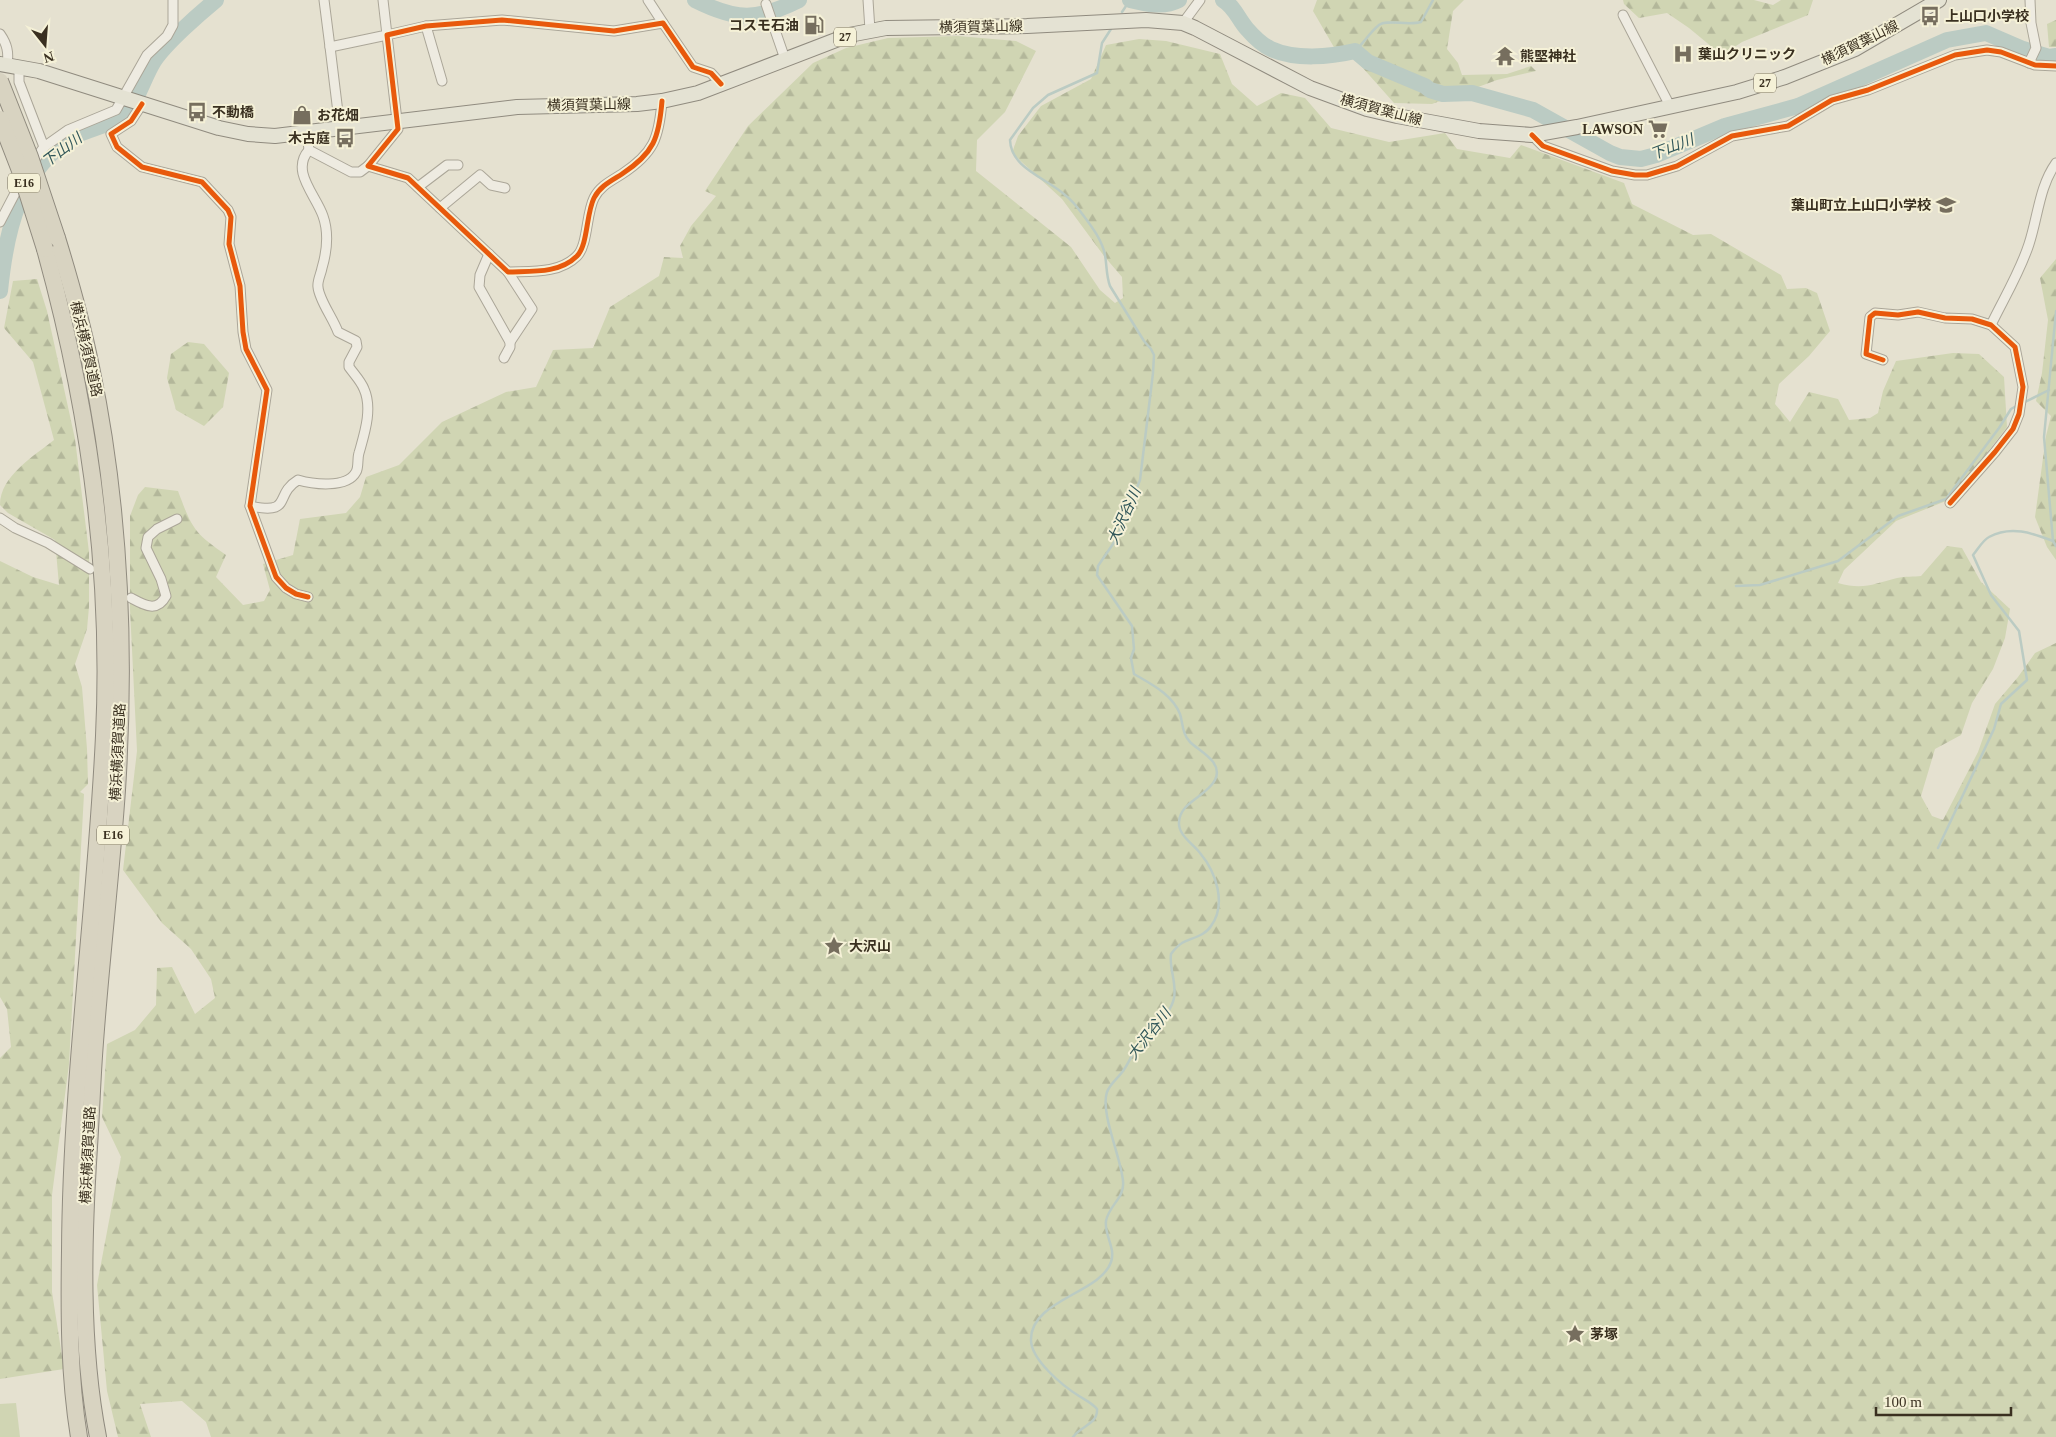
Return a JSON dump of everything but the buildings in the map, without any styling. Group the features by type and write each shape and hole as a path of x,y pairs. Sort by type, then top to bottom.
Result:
{"highway":[{"name":"横浜横須賀道路","path":"0,81 30,157 51,243 87,429 100,541 105,652 104,734 91,922 80,1029 70,1213 72,1362 79,1437"},
{"name":"横浜横須賀道路","path":"0,119 51,243 84,338 101,422 115,530 121,686 117,788 94,1054 85,1210 88,1363 98,1437"}],"main road":[{"name":"横須賀葉山線","path":"9,65 39,72 218,128 248,134 275,136 517,107 637,104 662,101 698,93 850,35 870,30 886,28 1027,26 1146,20 1183,23 1310,88 1367,109 1479,131 1538,134 1737,92 1831,59 1879,36 1939,0"}],"street":[{"path":"173,0 173,25 167,36 147,55 134,101 131,121 111,134 117,147 142,167 202,182 228,210 232,217 229,244 240,286 246,349 267,390 250,506 276,577 286,588 296,594 308,597"},
{"path":"324,0 340,129"},
{"path":"308,150 351,172 360,172 368,166 398,129 383,0"},
{"path":"648,0 693,67 711,74 721,84"},
{"path":"1183,23 1200,0"},
{"path":"2030,0 2031,23 2036,48 2030,62"},
{"path":"868,4 870,30"},
{"path":"768,10 785,59"},
{"path":"1623,15 1670,106"},
{"path":"330,47 426,26 502,20 614,31 663,23"},
{"path":"426,26 442,82"},
{"path":"0,34 6,42 9,65 19,82 44,146"},
{"path":"1538,134 1543,146 1612,171 1635,175 1647,174 1677,166 1732,136 1788,126 1832,100 1868,90 1956,55 1987,50 2001,52 2030,62 2056,66"},
{"path":"0,222 19,183 44,146 68,130 134,101"},
{"path":"508,272 544,271 566,263 576,256 582,249 589,211 594,197 606,184 637,163 656,139 660,128 662,101"},
{"path":"250,506 269,510 277,507 293,483 298,480 315,485 334,484 351,478 357,472 358,454 367,427 365,391 349,367 349,362 357,347 356,341 338,332 317,286 327,252 326,228 323,215 303,177 300,166 303,156 308,150 307,133"},
{"path":"0,139 30,168"},
{"path":"1990,325 2026,251 2045,182 2056,163"},
{"path":"418,186 446,166 458,165"},
{"path":"368,166 408,178 508,272 532,309 510,342 510,347 504,358"},
{"path":"440,208 480,175 491,185 505,188"},
{"path":"490,254 480,275 479,287 510,342"},
{"path":"1883,360 1866,354 1870,317 1875,312 1898,315 1918,312 1945,318 1972,319 1990,325 2015,347 2023,387 2019,414 2013,429 1950,503"},
{"path":"0,518 15,528 48,543 90,569"},
{"path":"131,598 148,607 163,603 166,596 161,578 146,548 148,537 157,529 176,519"}],"green space":[{"path":"1317,0 1464,0 1453,11 1447,49 1458,63 1462,75 1507,74 1531,66 1536,71 1497,80 1432,104 1394,103 1354,58 1335,49 1313,11"},
{"path":"1623,0 1754,0 1773,5 1781,0 1813,0 1808,15 1742,42 1727,52 1718,52 1667,13 1639,18 1624,4"},
{"path":"2056,20 2056,47 2049,47 2047,24"},
{"path":"958,36 1016,41 1036,51 1005,112 977,140 976,171 1071,247 1100,290 1115,303 1123,298 1122,277 1062,199 1012,153 1018,136 1041,106 1091,79 1106,45 1139,39 1166,41 1220,54 1232,84 1257,106 1281,93 1305,98 1331,128 1389,142 1445,133 1457,149 1510,158 1521,145 1624,183 1632,204 1693,235 1711,234 1781,275 1787,289 1806,288 1817,293 1830,331 1809,356 1779,384 1775,404 1790,422 1809,392 1838,399 1849,420 1870,418 1878,413 1883,391 1896,361 1953,353 1979,354 2004,377 2007,427 1951,499 1896,521 1844,570 1838,583 1862,586 1900,577 1921,576 1947,546 1962,548 1981,582 2010,609 2005,638 1993,669 1972,703 1961,735 1935,749 1921,796 1932,816 1943,820 1978,752 1995,704 2035,653 2056,643 2056,1437 211,1437 206,1422 182,1401 140,1404 151,1437 118,1437 107,1391 97,1285 121,1157 102,1117 107,1044 135,1030 156,1005 157,968 172,967 195,1014 215,998 211,979 191,949 162,923 123,870 137,751 130,609 130,516 138,495 145,487 178,491 195,528 226,555 216,577 243,605 264,601 270,590 263,564 293,555 300,519 346,513 360,497 366,477 399,465 442,422 506,392 536,387 553,350 593,348 610,307 659,276 664,257 683,258 680,246 691,226 716,196 705,191 748,126 813,63 846,48 888,38"},
{"path":"2056,259 2056,560 2047,547 2035,517 2046,436 2051,416 2036,401 2042,373 2048,320 2040,278"},
{"path":"37,279 47,311 75,439 89,552 87,629 75,664 82,687 88,784 80,792 84,794 69,1064 52,1195 52,1292 64,1369 0,1379 0,1058 11,1047 7,1009 0,997 0,561 33,577 59,585 55,540 8,513 0,505 6,485 12,476 28,460 54,440 33,362 4,328 13,281"},
{"path":"188,342 204,344 229,373 223,407 204,426 176,410 167,378 171,354"},
{"path":"16,1403 20,1437 0,1437 0,1404"}],"waterway":[{"name":"下山川","path":"0,291 6,246 19,202 41,164 57,148 77,135 112,122 124,115 132,105 150,67 159,54 183,29 216,0"},
{"name":"下山川","path":"695,0 723,12 747,16 771,12 799,0"},
{"name":"大沢谷川","path":"1122,12 1130,0"},
{"name":"下山川","path":"1130,0 1161,5 1179,0"},
{"name":"下山川","path":"1223,0 1231,6 1252,35 1271,49 1302,56 1335,55 1355,51 1368,62 1425,86 1430,90 1443,94 1472,93 1533,110 1610,153 1620,157 1641,159 1656,155 1725,126 1798,106 1947,40 1986,33 2023,49 2049,57 2056,56"},
{"path":"1355,51 1383,23 1421,22 1433,0"},
{"name":"大沢谷川","path":"1073,1437 1092,1422 1097,1414 1097,1409 1091,1403 1072,1392 1042,1364 1032,1348 1031,1340 1034,1326 1042,1315 1053,1306 1094,1282 1105,1273 1111,1262 1112,1252 1106,1221 1110,1210 1122,1192 1123,1181 1108,1123 1106,1111 1107,1092 1126,1067 1141,1040 1159,1024 1171,1006 1175,992 1171,954 1180,944 1202,934 1211,926 1216,917 1219,898 1218,888 1211,869 1200,853 1183,835 1179,827 1184,809 1211,786 1215,780 1216,768 1213,762 1187,739 1180,714 1172,701 1160,690 1134,674 1131,658 1134,649 1132,626 1097,575 1098,566 1117,538 1140,480 1154,355 1110,286 1104,249 1093,229 1070,199 1023,166 1016,158 1010,140 1033,108 1048,95 1097,73 1102,43 1111,29"},
{"path":"2056,311 2044,437 2053,541 2056,546"},
{"path":"2023,403 2049,390"},
{"path":"1736,586 1760,585 1838,561 1898,516 1946,499 2011,409 2018,405"},
{"path":"1938,848 1994,729 2001,704 2027,680 2019,631 1991,595 1973,555 1987,538 2005,531 2029,533 2053,541"}],"cycle path":[{"path":"662,101 659,125 653,144 633,166 599,190 591,205 581,251 570,262 553,269 508,272 408,178 368,166 398,129 387,35 426,26 502,20 614,31 663,23 693,67 711,73 721,84"},
{"path":"1532,135 1543,146 1612,171 1647,175 1677,166 1732,136 1788,126 1832,100 1868,90 1955,55 1987,50 2001,52 2035,65 2056,66"},
{"path":"142,104 131,121 111,134 117,147 142,167 202,182 228,210 231,217 229,244 240,286 246,349 267,390 250,506 276,577 286,588 296,594 308,597"},
{"path":"1883,360 1866,354 1870,317 1875,313 1898,315 1918,312 1945,318 1972,319 1991,325 2015,347 2023,387 2019,414 2013,429 1950,503"}],"place":[{"name":"上山口小学校","path":"1930,16"},
{"name":"コスモ石油","path":"814,25"},
{"name":"葉山クリニック","path":"1683,54"},
{"name":"熊堅神社","path":"1505,56"},
{"name":"不動橋","path":"197,112"},
{"name":"お花畑","path":"302,115"},
{"name":"LAWSON","path":"1658,129"},
{"name":"木古庭","path":"345,138"},
{"name":"葉山町立上山口小学校","path":"1946,205"},
{"name":"大沢山","path":"834,946"},
{"name":"茅塚","path":"1575,1334"}]}
